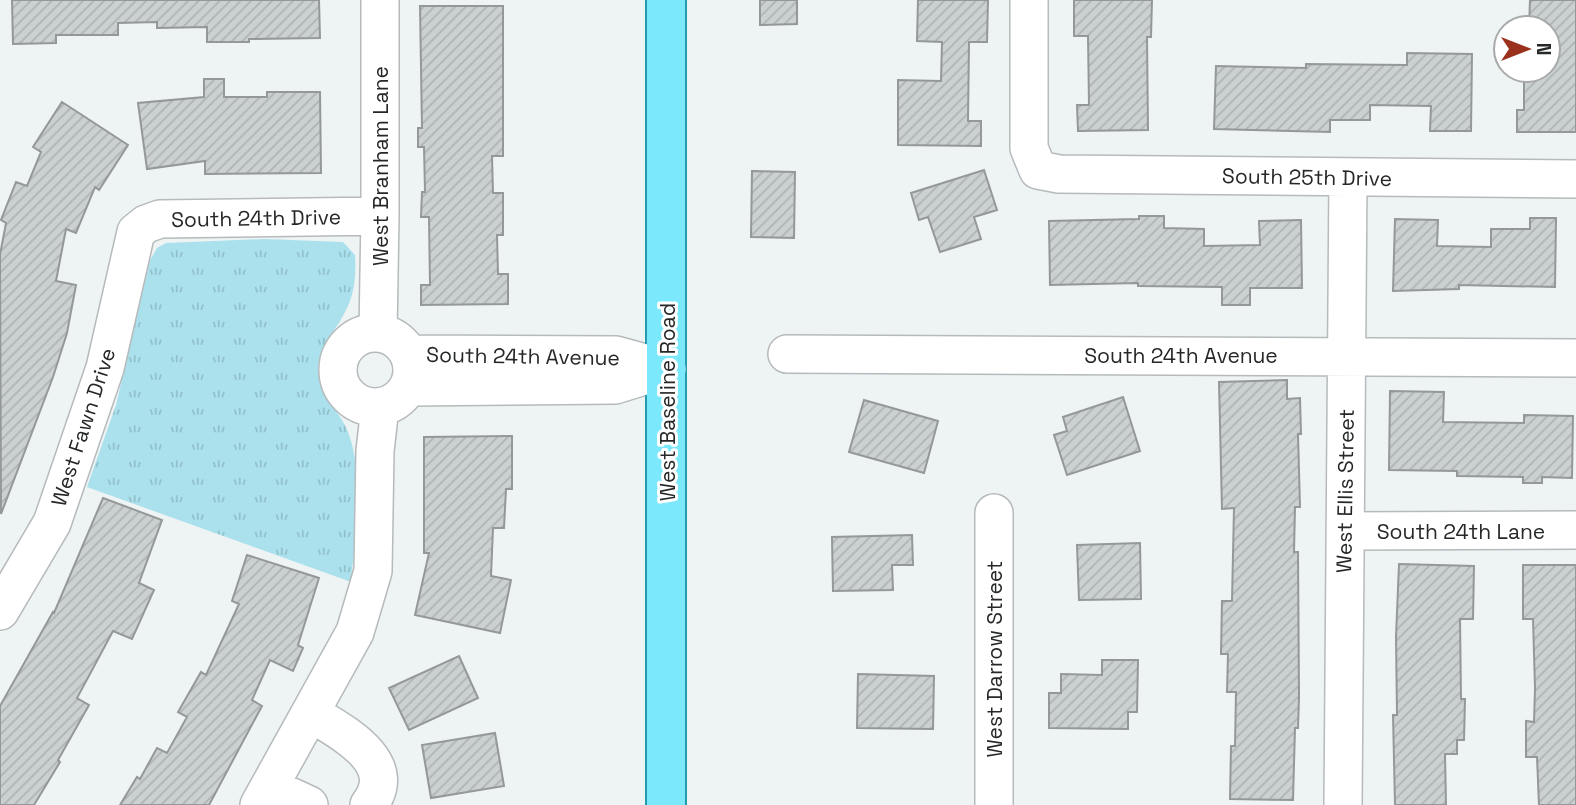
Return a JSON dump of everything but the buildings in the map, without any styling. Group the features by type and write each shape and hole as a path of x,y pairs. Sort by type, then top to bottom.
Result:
{"main road":[{"name":"West Baseline Road","path":"666,0 666,805"}],"street":[{"name":"West Branham Lane","path":"378,333 380,0"},
{"name":"South 25th Drive","path":"1029,0 1029,148 1038,170 1059,174 1576,178"},
{"name":"West Ellis Street","path":"1343,805 1348,178"},
{"name":"South 24th Drive","path":"136,232 146,224 160,219 380,216"},
{"name":"West Fawn Drive","path":"0,611 52,523 105,368 136,232"},
{"path":"309,805 265,796 355,632 373,571 375,451 399,383 397,339 378,333 366,333 355,338 340,358 340,383 346,394 356,402 368,407 399,383"},
{"name":"South 24th Avenue","path":"787,354 1576,358"},
{"name":"South 24th Avenue","path":"399,383 616,355 667,369"},
{"name":"West Darrow Street","path":"994,513 994,805"},
{"name":"South 24th Lane","path":"1345,531 1576,530"},
{"path":"311,713 355,741 369,754 377,768 378,782 375,797 369,805"}],"green space":[{"path":"264,239 343,242 355,255 351,298 324,347 318,370 322,387 348,432 356,468 357,506 351,582 87,487 116,405 150,260 157,248 166,243"}]}
